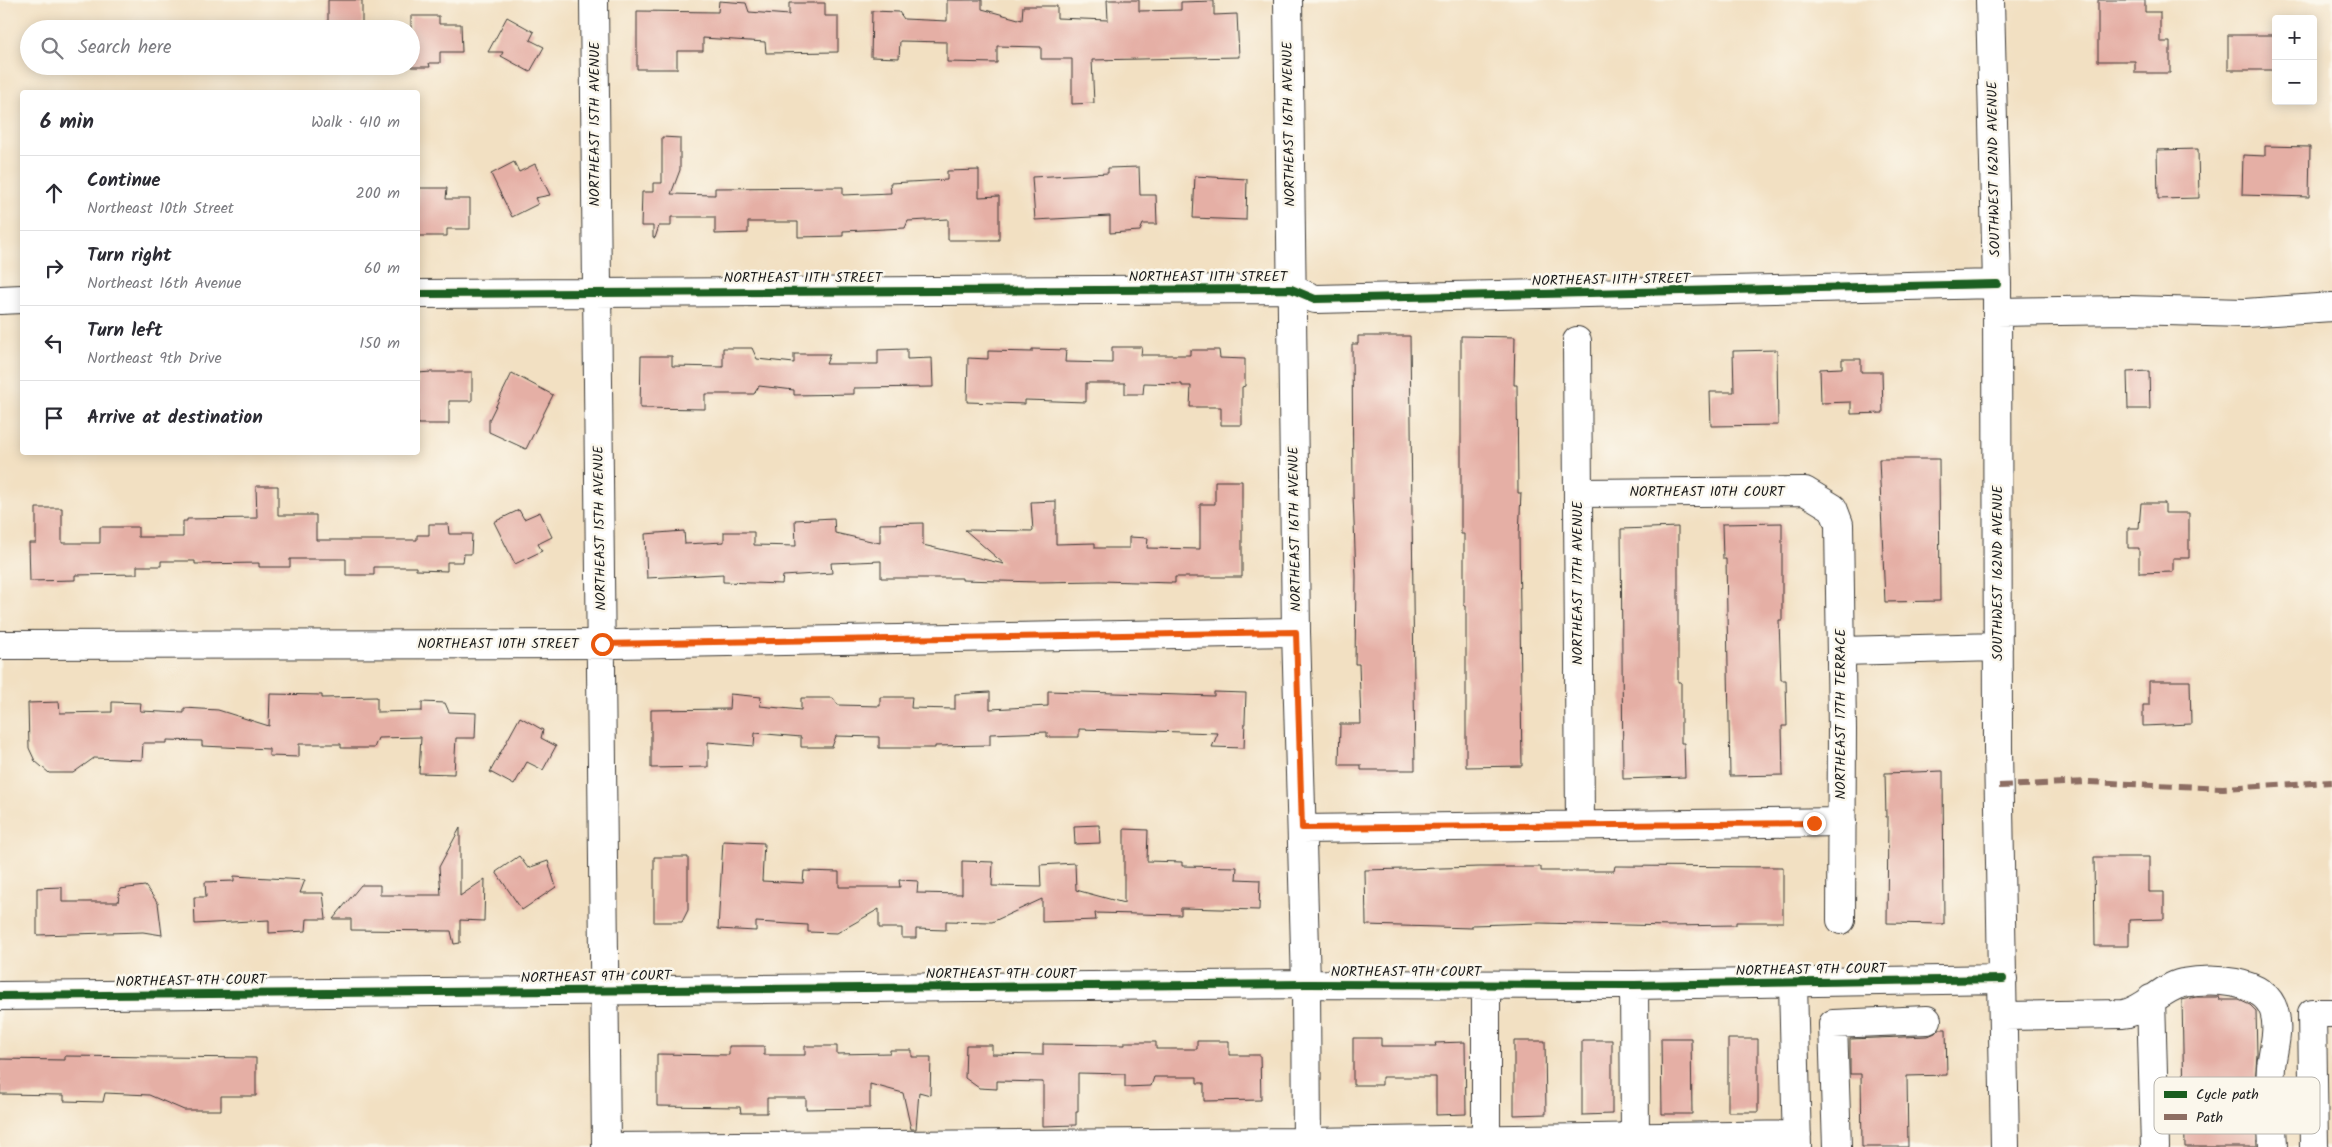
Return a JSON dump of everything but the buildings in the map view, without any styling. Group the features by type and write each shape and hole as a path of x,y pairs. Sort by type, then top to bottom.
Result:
{"street":[{"name":"NORTHEAST 15TH AVENUE","path":"594,0 606,1147"},
{"name":"NORTHEAST 16TH AVENUE","path":"1288,0 1296,632 1306,984 1307,1145"},
{"name":"SOUTHWEST 162ND AVENUE","path":"1990,0 1997,284 1998,647 2005,1147"},
{"name":"NORTHEAST 11TH STREET","path":"420,294 596,291 1291,289 1315,299 1997,284"},
{"path":"0,300 20,299"},
{"path":"1997,312 2127,310 2244,313 2332,307"},
{"name":"NORTHEAST 17TH AVENUE","path":"1577,341 1580,826"},
{"name":"NORTHEAST 10TH COURT","path":"1578,493 1805,491 1833,508"},
{"name":"NORTHEAST 17TH TERRACE","path":"1833,508 1840,524 1841,920"},
{"name":"NORTHEAST 10TH STREET","path":"0,645 602,644 1296,632"},
{"path":"1841,651 1998,647"},
{"path":"1302,828 1842,822"},
{"name":"NORTHEAST 9TH COURT","path":"0,996 1306,984 1634,986 2003,979"},
{"path":"2003,1016 2131,1013 2175,985 2222,981 2238,982 2268,1001 2275,1012 2277,1041 2271,1068 2271,1077"},
{"path":"606,1147 1307,1145 1635,1136 1797,1141 1793,983"},
{"path":"1486,986 1486,1139"},
{"path":"1634,986 1635,1136"},
{"path":"2151,999 2154,1110"},
{"path":"2320,1115 2323,1099 2312,1013 2332,1013"},
{"path":"1837,1147 1833,1024 1928,1020"},
{"path":"2155,1134 2155,1147"},
{"path":"2272,1134 2272,1147"},
{"path":"2314,1147 2316,1134"}],"marked path":[{"path":"1999,786 2088,782 2223,788 2332,782"}],"cycle path":[{"path":"420,294 1291,289 1315,299 1997,284"},
{"path":"0,996 1306,984 1634,985 2003,979"}],"route":[{"path":"602,644 1296,632 1302,828 1814,823"}]}
